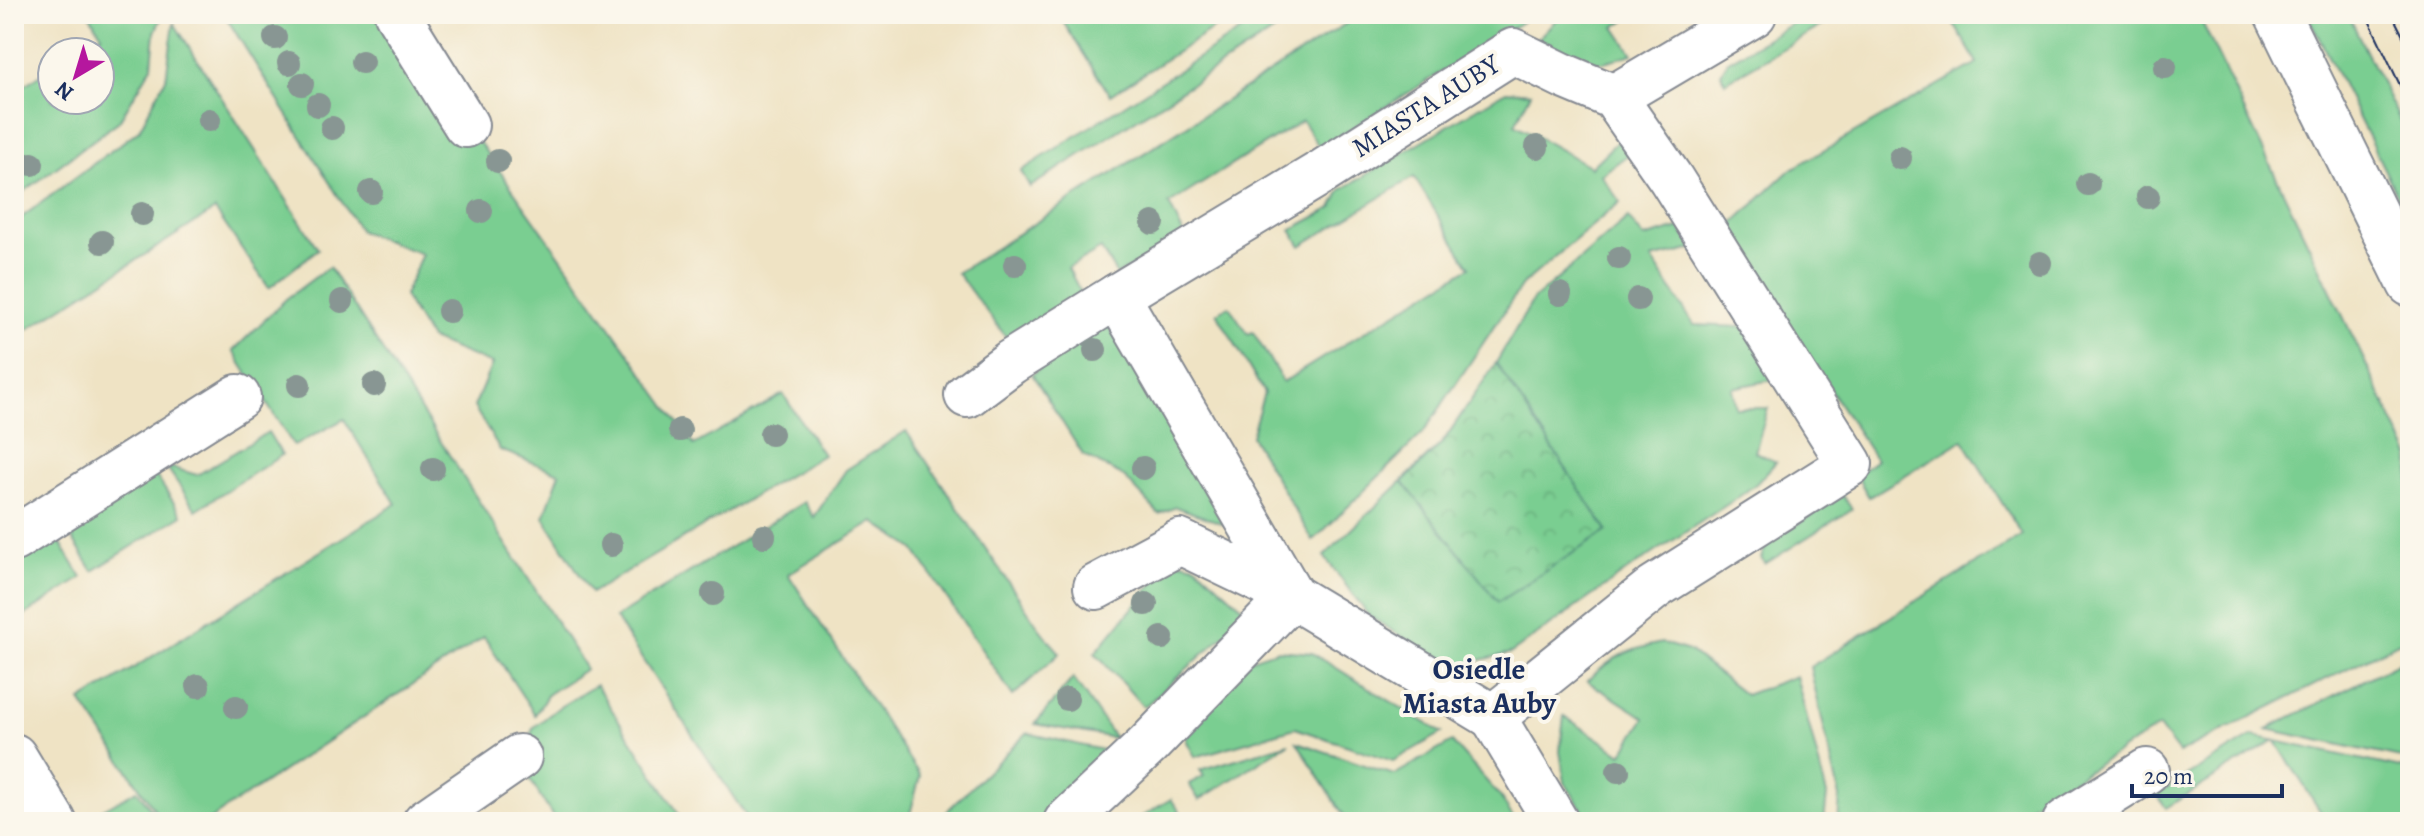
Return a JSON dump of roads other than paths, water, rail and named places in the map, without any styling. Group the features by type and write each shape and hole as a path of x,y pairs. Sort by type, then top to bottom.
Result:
{"street":[{"path":"397,14 466,125"},
{"path":"1493,717 1655,587 1850,464 1671,179 1614,97 1754,14"},
{"path":"2277,14 2410,284"},
{"name":"MIASTA AUBY","path":"1117,296 1513,51 1614,97"},
{"path":"967,395 1011,362 1117,296 1292,596"},
{"path":"14,539 238,397"},
{"path":"1096,587 1180,542 1292,596 1493,717 1556,822"},
{"path":"1066,822 1148,745 1292,596"},
{"path":"14,756 54,822"},
{"path":"425,822 519,757"},
{"path":"2065,822 2147,771"}],"tram line":[{"path":"2366,14 2410,106"},
{"path":"2392,14 2410,50"}],"district":[{"name":"Osiedle Miasta Auby","path":"1479,686"}]}
